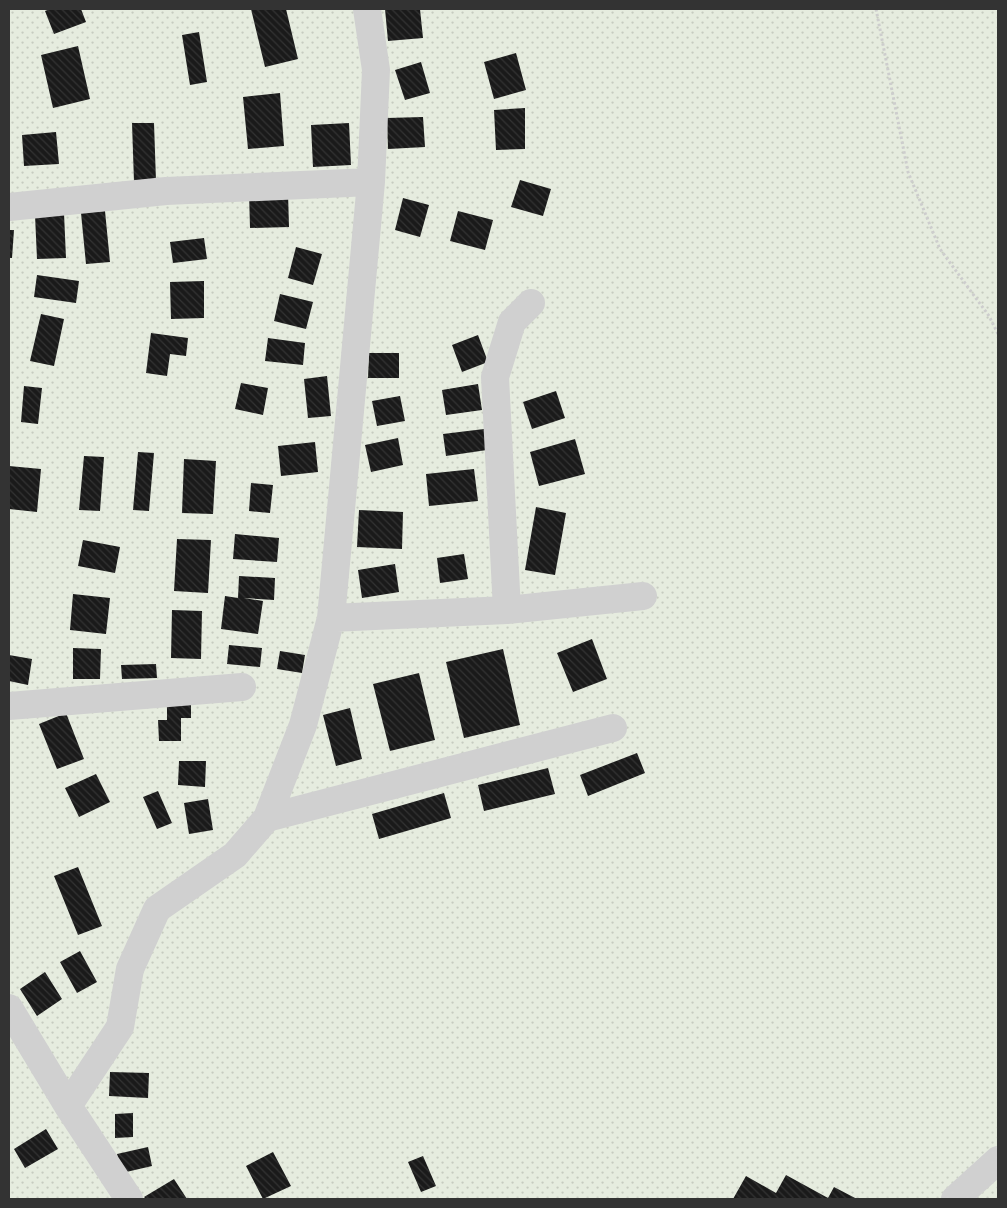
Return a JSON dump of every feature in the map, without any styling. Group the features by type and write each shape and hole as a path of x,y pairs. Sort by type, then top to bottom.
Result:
{"street":[{"path":"68,1106 120,1026 130,969 157,910 235,855 267,818 303,725 331,618 370,182 376,70 367,9"},
{"path":"9,207 166,191 370,182"},
{"path":"507,610 495,377 512,322 531,303"},
{"path":"331,618 507,610 643,596"},
{"path":"9,706 242,687"},
{"path":"267,818 613,728"},
{"path":"9,1008 68,1106 129,1199"},
{"path":"955,1199 998,1160"}],"path":[{"path":"876,9 908,172 940,249 989,316 998,334"}],"shaded area":[{"path":"9,9 998,9 998,1199 9,1199"}],"building":[{"path":"50,9 81,9 86,22 54,34 45,11"},
{"path":"251,9 286,9 298,59 265,67"},
{"path":"385,9 420,9 423,38 388,41"},
{"path":"199,32 207,82 190,85 182,35"},
{"path":"78,46 90,99 53,108 41,55"},
{"path":"516,53 526,90 494,99 484,62"},
{"path":"421,62 430,93 405,100 395,70"},
{"path":"280,93 284,146 248,149 243,97"},
{"path":"525,108 525,149 496,150 494,110"},
{"path":"423,117 425,147 388,149 387,118"},
{"path":"132,123 154,123 156,181 134,182"},
{"path":"349,123 351,165 313,167 311,125"},
{"path":"56,132 59,164 24,166 22,135"},
{"path":"520,180 551,189 543,216 511,207"},
{"path":"249,193 288,193 289,227 250,228"},
{"path":"403,198 429,205 420,237 395,230"},
{"path":"105,211 110,262 86,264 81,213"},
{"path":"458,211 493,220 485,250 450,241"},
{"path":"64,213 66,258 37,259 35,215"},
{"path":"9,230 14,230 12,258 9,258"},
{"path":"204,238 207,259 173,263 170,242"},
{"path":"296,247 322,254 313,285 288,278"},
{"path":"37,275 79,281 76,303 34,297"},
{"path":"204,281 204,318 171,319 170,282"},
{"path":"280,294 313,302 306,329 274,321"},
{"path":"41,314 64,319 54,366 30,361"},
{"path":"151,333 188,338 186,356 170,354 167,376 146,373"},
{"path":"478,335 488,362 462,372 452,345"},
{"path":"268,338 305,343 303,365 265,361"},
{"path":"369,353 399,353 399,378 368,378"},
{"path":"327,376 331,416 308,418 304,379"},
{"path":"241,383 268,388 263,415 235,409"},
{"path":"478,384 482,410 446,415 442,390"},
{"path":"24,386 42,388 38,424 21,422"},
{"path":"556,391 565,418 532,429 523,402"},
{"path":"400,396 405,421 377,426 372,401"},
{"path":"484,429 487,450 446,456 443,434"},
{"path":"398,438 403,465 371,472 365,445"},
{"path":"575,439 585,474 539,486 530,452"},
{"path":"315,442 318,472 281,476 278,446"},
{"path":"138,452 154,453 149,511 133,510"},
{"path":"84,456 104,457 100,511 79,510"},
{"path":"184,459 216,461 213,514 182,513"},
{"path":"9,466 41,469 37,512 9,509"},
{"path":"474,469 478,501 429,506 426,474"},
{"path":"251,483 273,485 270,513 249,511"},
{"path":"536,507 566,513 555,575 525,570"},
{"path":"359,510 403,512 402,549 357,547"},
{"path":"235,534 279,538 277,562 233,559"},
{"path":"177,539 211,540 208,593 174,591"},
{"path":"83,540 120,547 115,573 78,566"},
{"path":"464,554 468,579 440,583 437,558"},
{"path":"395,564 399,592 362,598 358,570"},
{"path":"239,576 275,578 274,600 244,598 263,601 258,634 221,629 225,596 238,598"},
{"path":"73,594 110,598 106,634 70,630"},
{"path":"172,610 202,611 201,659 171,658"},
{"path":"592,639 607,679 573,692 557,653"},
{"path":"229,645 262,648 260,667 227,664"},
{"path":"73,648 101,649 100,679 73,679"},
{"path":"503,649 520,725 464,738 446,662"},
{"path":"280,651 305,655 302,673 277,669"},
{"path":"9,655 32,659 28,685 9,681"},
{"path":"156,664 157,678 122,679 121,665"},
{"path":"419,673 435,740 390,751 373,684"},
{"path":"191,703 191,718 181,718 181,741 159,741 158,720 167,720 167,704"},
{"path":"350,708 362,759 336,766 323,715"},
{"path":"66,713 84,759 57,769 39,724"},
{"path":"637,753 645,773 588,796 580,775"},
{"path":"179,761 206,761 205,787 178,785"},
{"path":"548,768 555,794 484,811 478,785"},
{"path":"96,774 110,802 79,817 65,788"},
{"path":"158,791 172,823 157,829 143,797"},
{"path":"444,793 451,818 379,839 372,814"},
{"path":"208,799 213,830 189,834 184,803"},
{"path":"78,867 102,926 78,935 54,876"},
{"path":"80,951 97,982 77,993 60,962"},
{"path":"45,972 62,999 37,1016 20,989"},
{"path":"110,1072 149,1073 148,1098 109,1096"},
{"path":"133,1113 133,1137 115,1138 115,1114"},
{"path":"46,1129 58,1149 25,1168 14,1149"},
{"path":"148,1147 152,1166 122,1173 117,1154"},
{"path":"273,1152 291,1186 263,1199 246,1166"},
{"path":"423,1156 436,1186 421,1192 408,1162"},
{"path":"786,1175 828,1198 834,1187 857,1199 733,1199 746,1176 776,1193"},
{"path":"174,1179 187,1199 146,1199 144,1197"}]}
